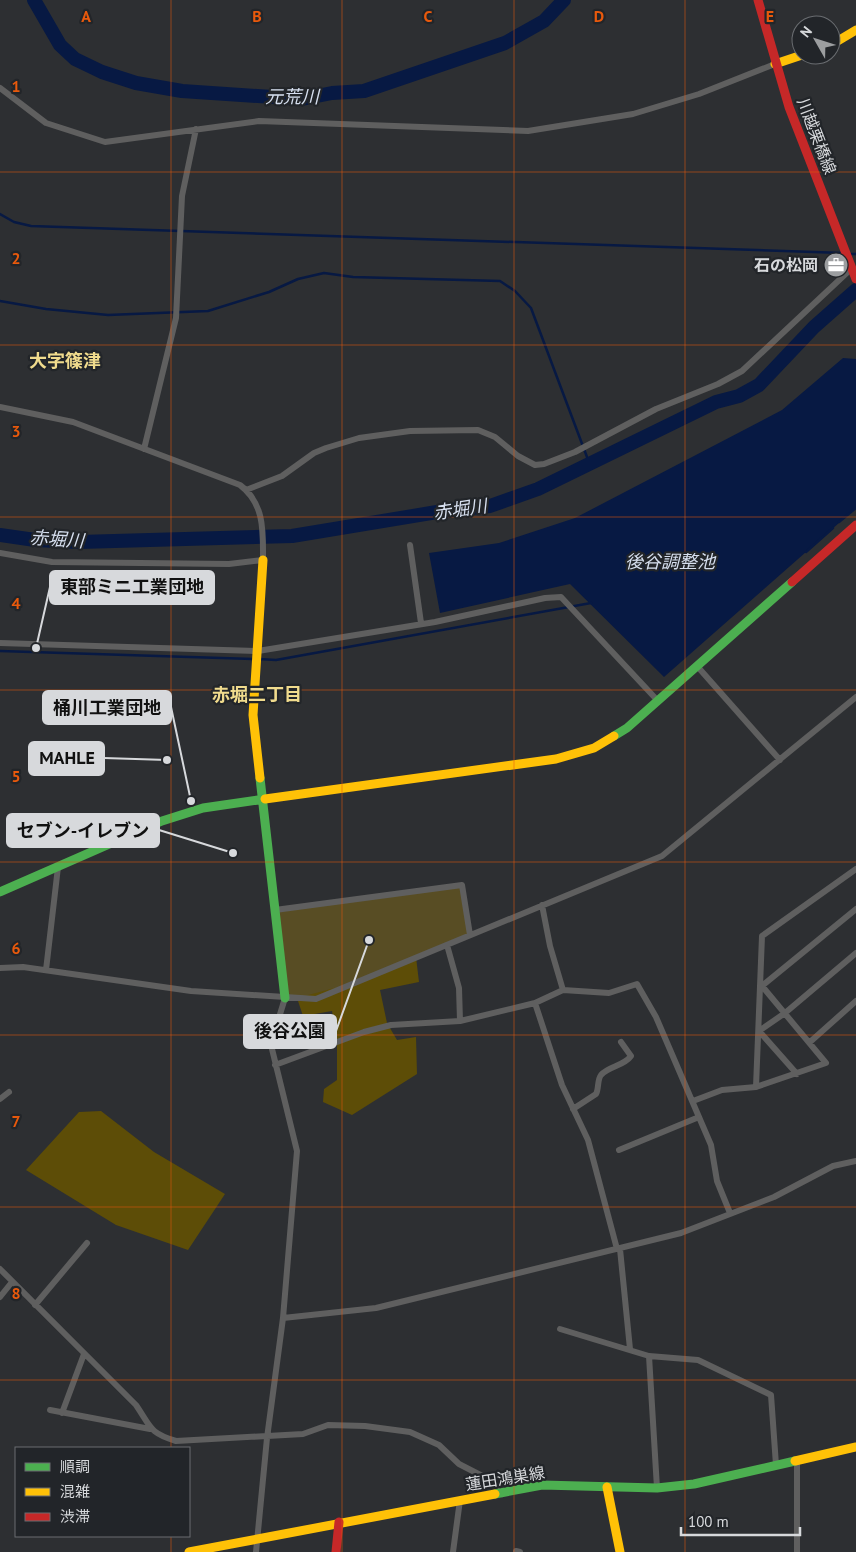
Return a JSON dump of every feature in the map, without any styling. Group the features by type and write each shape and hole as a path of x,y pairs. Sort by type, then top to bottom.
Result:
{"street":[{"name":"川越栗橋線","path":"758,0 775,64 792,115 854,274"},
{"path":"841,39 856,30"},
{"path":"0,88 46,123 105,142 259,121 528,131 633,114 699,94 791,59"},
{"path":"144,450 176,318 182,196 196,129"},
{"path":"246,490 282,476 314,453 326,448 358,438 410,431 478,430 494,437 518,456 535,465 544,464 574,452 656,409 718,384 742,371 854,274"},
{"path":"0,407 73,422 240,485 257,504 263,522 263,560 253,714 264,798 285,998 273,1037 272,1049 296,1151 283,1318 267,1438 256,1552"},
{"path":"0,892 186,812 264,798 526,763 578,754 609,740 627,728 856,525"},
{"path":"410,544 421,623"},
{"path":"0,553 52,562 229,564 263,560"},
{"path":"0,643 258,651 421,623 545,598 561,597 658,701"},
{"path":"697,666 780,760"},
{"path":"0,968 16,967 46,970 191,991 316,999 662,856 856,697"},
{"path":"46,970 58,867"},
{"path":"756,1087 762,986 762,936 856,869"},
{"path":"276,910 462,885 470,935"},
{"path":"542,905 550,946 563,990"},
{"path":"762,986 856,910"},
{"path":"447,945 459,988 460,1021"},
{"path":"759,1031 786,1013 856,954"},
{"path":"275,1065 364,1032 391,1025 460,1021 535,1003 563,990 609,993 637,984 656,1016 711,1145 717,1181 730,1213"},
{"path":"693,1101 722,1090 756,1087 826,1063 762,986"},
{"path":"810,1042 856,1001"},
{"path":"535,1003 562,1085 588,1140 618,1249 630,1349"},
{"path":"759,1031 798,1074"},
{"path":"574,1109 596,1094 599,1078 602,1074 628,1060 631,1056 622,1042"},
{"path":"0,1099 9,1092"},
{"path":"619,1150 699,1117"},
{"path":"283,1318 376,1308 681,1233 774,1197 833,1166 856,1161"},
{"path":"35,1305 88,1242"},
{"path":"0,1269 136,1405 150,1429"},
{"path":"0,1297 12,1282"},
{"path":"560,1329 649,1356 698,1360 771,1395 776,1466"},
{"path":"62,1412 84,1354"},
{"path":"649,1356 657,1488"},
{"path":"50,1410 150,1429 163,1437 176,1441 267,1438 303,1434 328,1426 365,1426 410,1432 439,1445 459,1464 496,1483 502,1494"},
{"name":"蓮田鴻巣線","path":"189,1552 339,1522 502,1494 542,1485 657,1488 694,1484 856,1446"},
{"path":"796,1461 797,1552"},
{"path":"607,1488 620,1552"},
{"path":"453,1552 460,1500"},
{"path":"336,1552 339,1522"}],"shaded area":[{"path":"462,885 470,935 316,999 285,998 275,910"},
{"path":"416,957 419,982 380,990 387,1023 397,1040 416,1037 417,1074 352,1115 323,1102 324,1089 337,1080 337,1040 332,1011 303,1016 297,998 357,982"},
{"path":"101,1111 154,1152 225,1194 188,1250 116,1225 26,1170 79,1112"}],"water":[{"name":"後谷調整池","path":"843,358 856,359 856,508 664,677 570,584 440,613 429,553 499,543 575,518 782,410"}],"waterway":[{"name":"元荒川","path":"34,0 60,45 75,59 102,72 136,83 182,91 302,99 332,93 364,91 505,43 544,21 564,0"},
{"path":"0,214 14,222 31,226 843,253"},
{"path":"848,254 856,254"},
{"path":"0,301 46,309 108,315 208,311 269,292 298,279 324,273 353,277 500,281 515,291 531,308 590,465"},
{"name":"赤堀川","path":"0,535 35,540 79,542 292,536 443,511 490,506 538,489 716,402 739,396 759,385 814,327 856,290"},
{"path":"839,522 856,508"},
{"path":"806,552 833,528"},
{"path":"259,659 276,660 591,603"},
{"path":"0,651 253,659"}],"traffic: fast":[{"path":"614,736 627,728 792,582"},
{"path":"260,778 285,998"},
{"path":"0,892 162,821 203,808 265,799"},
{"path":"495,1494 542,1485 657,1488 694,1484 795,1461"}],"traffic: slow":[{"path":"841,39 856,30"},
{"path":"775,64 791,59"},
{"path":"260,778 253,715 263,560"},
{"path":"265,799 556,759 594,748 614,736"},
{"path":"795,1461 856,1447"},
{"path":"607,1487 620,1552"},
{"path":"189,1552 495,1494"}],"traffic: jam":[{"path":"758,0 789,107 856,279"},
{"path":"792,582 856,525"},
{"path":"336,1552 339,1522"}],"place":[{"name":"石の松岡","path":"836,265"},
{"name":"東部ミニ工業団地","path":"36,648"},
{"name":"MAHLE","path":"167,760"},
{"name":"桶川工業団地","path":"191,801"},
{"name":"セブン-イレブン","path":"233,853"},
{"name":"後谷公園","path":"369,940"}],"district":[{"name":"大字篠津","path":"65,360"},
{"name":"赤堀二丁目","path":"257,694"}]}
